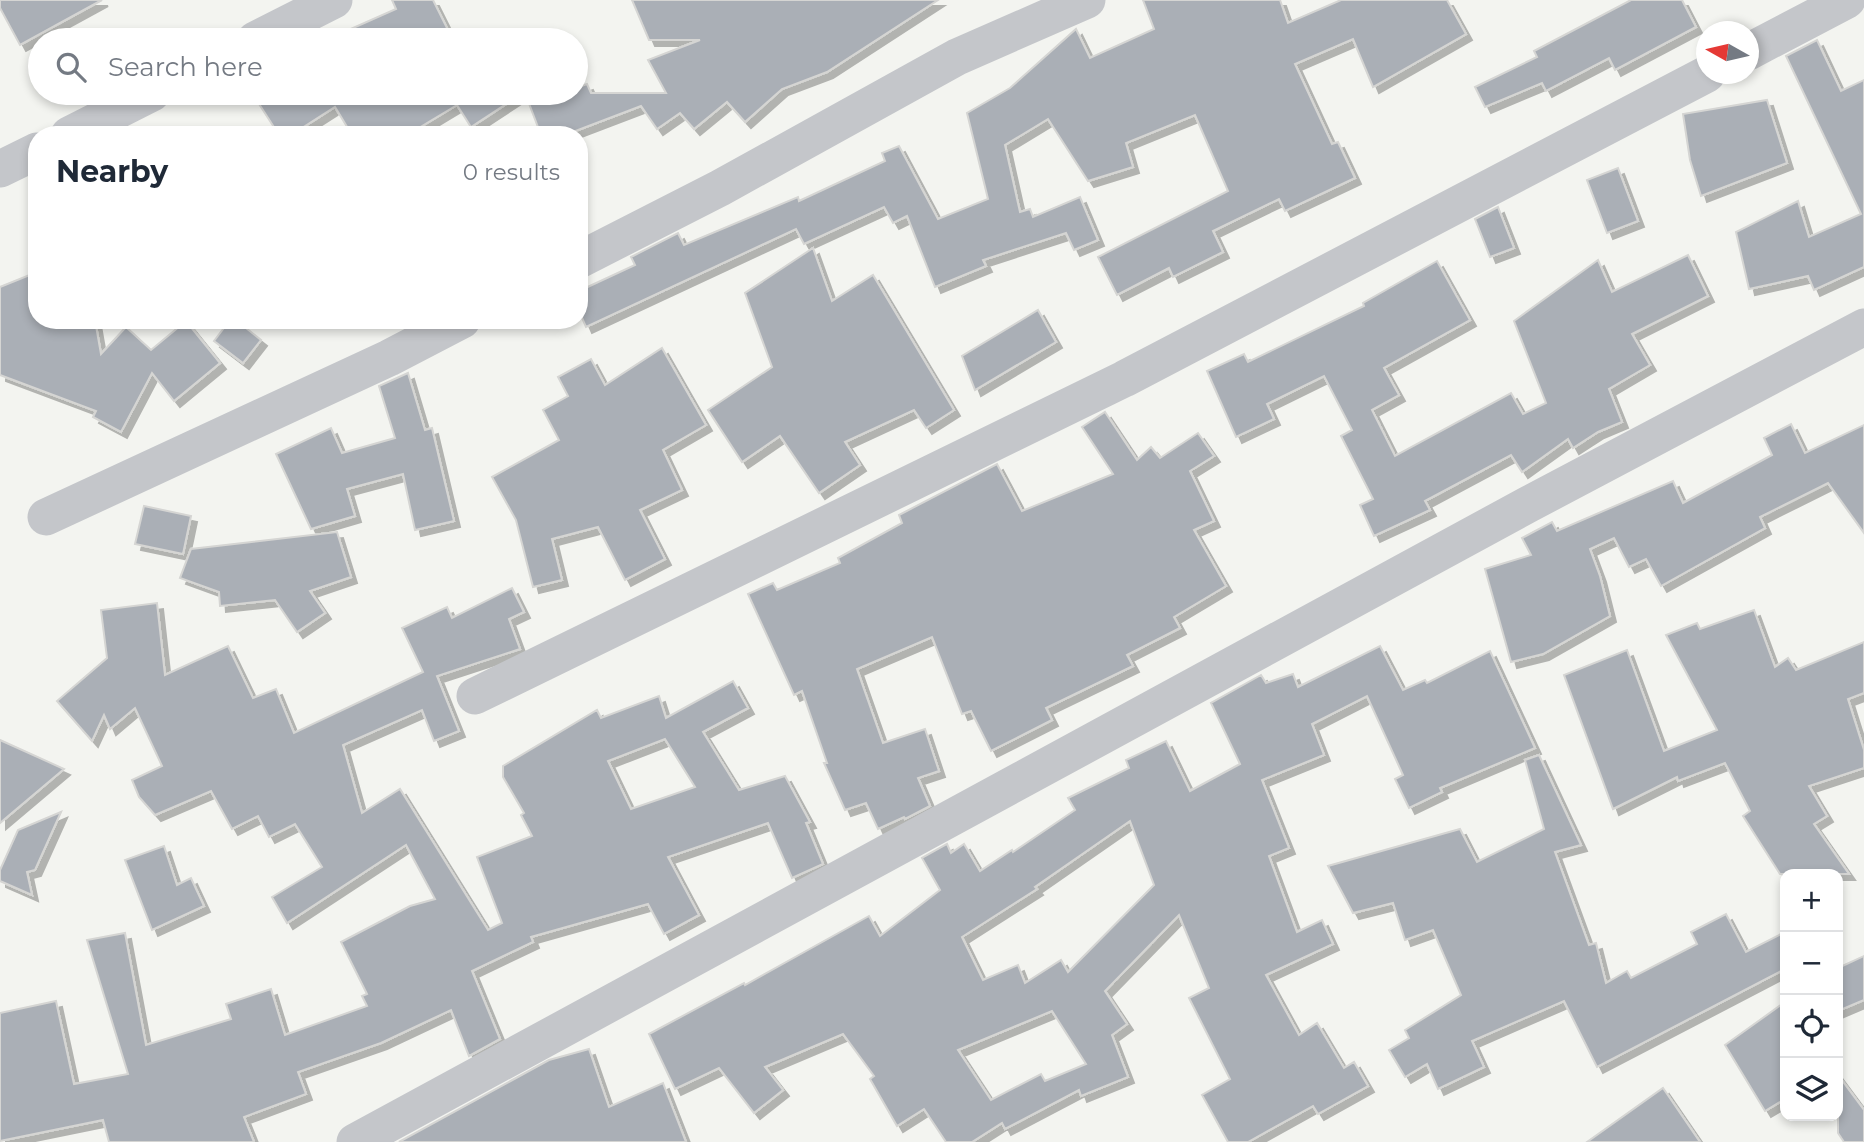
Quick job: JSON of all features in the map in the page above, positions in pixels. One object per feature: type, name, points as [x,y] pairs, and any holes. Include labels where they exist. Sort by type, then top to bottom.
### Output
[{"type":"street","points":[[279,28],[334,0]]},
{"type":"street","points":[[588,255],[720,188],[957,57],[1087,0]]},
{"type":"street","points":[[1759,46],[1847,0]]},
{"type":"street","points":[[475,696],[1124,379],[1696,80]]},
{"type":"street","points":[[87,126],[128,105]]},
{"type":"street","points":[[0,169],[28,155]]},
{"type":"street","points":[[355,1142],[1517,511],[1864,327]]},
{"type":"street","points":[[46,517],[389,358],[445,329]]},
{"type":"building","points":[[0,0],[102,0],[51,28],[28,28],[28,41],[20,45],[0,8]]},
{"type":"building","points":[[392,0],[433,0],[447,28],[353,28],[396,9]]},
{"type":"building","points":[[632,0],[938,0],[827,72],[782,89],[745,122],[727,102],[694,129],[680,113],[657,129],[641,106],[588,126],[538,126],[530,105],[588,105],[588,86],[591,93],[666,93],[648,60],[700,40],[649,40]]},
{"type":"building","points":[[1143,0],[1280,0],[1288,23],[1341,0],[1447,0],[1466,34],[1373,87],[1353,39],[1295,64],[1332,144],[1338,142],[1355,178],[1285,211],[1279,199],[1213,231],[1223,252],[1173,277],[1169,268],[1117,295],[1098,257],[1228,191],[1195,115],[1126,143],[1133,167],[1088,181],[1048,119],[1005,145],[1020,212],[1030,209],[1033,217],[1080,197],[1098,240],[1074,250],[1066,233],[983,260],[986,266],[935,287],[907,216],[893,223],[884,207],[804,244],[796,229],[588,326],[588,287],[635,265],[631,257],[678,233],[684,245],[798,197],[799,201],[885,161],[882,153],[899,146],[938,219],[988,199],[967,113],[1010,88],[1076,29],[1090,58],[1154,29]]},
{"type":"building","points":[[1631,0],[1682,0],[1696,27],[1615,70],[1609,58],[1546,91],[1542,83],[1485,107],[1475,87],[1537,57],[1534,51]]},
{"type":"building","points":[[1817,40],[1841,91],[1864,80],[1864,267],[1814,290],[1808,276],[1749,289],[1736,232],[1798,201],[1809,237],[1861,214],[1786,56]]},
{"type":"building","points":[[1767,100],[1787,163],[1701,196],[1690,160],[1683,114]]},
{"type":"building","points":[[260,105],[457,105],[422,126],[347,126],[335,107],[305,126],[273,126]]},
{"type":"building","points":[[457,105],[505,105],[473,126]]},
{"type":"building","points":[[1618,168],[1638,221],[1607,233],[1587,180]]},
{"type":"building","points":[[1498,207],[1514,248],[1490,257],[1475,219]]},
{"type":"building","points":[[813,248],[832,301],[873,275],[954,410],[926,428],[914,410],[845,442],[860,465],[819,493],[780,436],[742,462],[708,410],[772,367],[745,293]]},
{"type":"building","points":[[1688,255],[1708,296],[1632,334],[1650,365],[1609,389],[1622,422],[1598,432],[1573,448],[1568,439],[1522,472],[1511,455],[1425,501],[1430,510],[1374,536],[1360,505],[1373,499],[1341,436],[1352,430],[1324,376],[1267,404],[1274,419],[1236,437],[1207,371],[1244,354],[1248,362],[1364,306],[1363,303],[1437,261],[1470,320],[1384,368],[1399,395],[1372,410],[1395,456],[1511,393],[1523,414],[1546,403],[1514,321],[1598,260],[1612,292]]},
{"type":"building","points":[[28,276],[28,329],[97,329],[101,354],[124,329],[128,329],[151,350],[176,329],[192,329],[220,363],[174,401],[152,373],[121,432],[93,417],[96,411],[0,375],[0,287]]},
{"type":"building","points":[[1038,310],[1056,342],[975,390],[962,356]]},
{"type":"building","points":[[223,329],[247,329],[261,340],[243,363],[214,341]]},
{"type":"building","points":[[662,348],[706,425],[663,450],[682,490],[640,510],[665,559],[625,580],[598,527],[552,539],[562,580],[533,587],[516,520],[492,477],[559,440],[543,410],[568,396],[558,377],[591,359],[605,385]]},
{"type":"building","points":[[408,373],[425,430],[432,428],[454,521],[415,530],[403,474],[347,489],[355,516],[311,529],[276,454],[331,428],[342,453],[395,438],[379,386]]},
{"type":"building","points":[[1105,412],[1137,460],[1151,447],[1160,458],[1198,433],[1214,456],[1190,471],[1214,521],[1194,530],[1226,586],[1174,617],[1180,628],[1127,655],[1133,666],[1046,708],[1052,720],[991,751],[971,711],[962,714],[932,637],[857,669],[883,743],[925,729],[939,771],[918,778],[930,806],[905,819],[904,817],[878,829],[866,803],[845,810],[824,763],[827,763],[802,691],[794,695],[748,594],[773,583],[777,590],[840,563],[838,558],[902,523],[899,515],[997,464],[1022,511],[1113,474],[1082,427]]},
{"type":"building","points":[[1791,424],[1805,453],[1864,425],[1864,533],[1828,483],[1760,517],[1765,528],[1661,586],[1646,559],[1629,567],[1614,538],[1590,549],[1610,616],[1543,654],[1511,662],[1485,569],[1531,555],[1522,538],[1552,522],[1557,531],[1673,481],[1683,503],[1772,455],[1764,438]]},
{"type":"building","points":[[144,506],[191,516],[183,554],[135,544]]},
{"type":"building","points":[[337,532],[351,577],[310,591],[325,613],[297,632],[275,600],[220,606],[219,592],[180,578],[191,549]]},
{"type":"building","points":[[512,588],[524,612],[509,619],[520,649],[437,676],[459,731],[434,741],[422,710],[343,745],[362,813],[400,789],[488,930],[502,923],[477,857],[532,836],[521,815],[524,813],[503,777],[503,766],[597,710],[601,718],[659,696],[666,718],[733,681],[748,708],[703,732],[739,790],[785,776],[810,822],[806,823],[823,864],[792,878],[768,823],[668,857],[699,915],[664,934],[648,904],[531,937],[533,942],[472,971],[500,1039],[469,1056],[451,1010],[381,1043],[298,1072],[306,1094],[244,1117],[254,1142],[109,1142],[103,1120],[0,1141],[0,1013],[56,1001],[74,1084],[128,1074],[87,940],[125,933],[146,1045],[231,1019],[226,1004],[271,989],[285,1035],[367,1006],[362,996],[367,994],[341,942],[410,906],[435,899],[406,845],[287,923],[272,897],[322,867],[295,824],[269,837],[258,816],[232,829],[211,791],[155,815],[139,797],[132,780],[162,766],[135,708],[110,729],[104,715],[92,741],[57,701],[107,658],[101,610],[157,603],[165,675],[228,646],[253,698],[276,689],[294,733],[423,672],[402,628],[447,607],[452,618]],"holes":[[[665,739],[695,787],[631,809],[608,761]]]},
{"type":"building","points":[[1754,610],[1775,667],[1788,658],[1796,670],[1864,642],[1864,693],[1848,699],[1864,750],[1864,768],[1809,786],[1827,816],[1814,824],[1849,874],[1843,874],[1843,869],[1780,869],[1780,874],[1743,816],[1750,811],[1725,763],[1678,781],[1677,777],[1613,809],[1564,675],[1627,650],[1664,751],[1717,730],[1666,635],[1697,623],[1700,629]]},
{"type":"building","points":[[1380,646],[1403,690],[1425,680],[1427,683],[1490,651],[1535,748],[1440,788],[1442,792],[1409,808],[1395,779],[1403,775],[1367,696],[1312,724],[1324,755],[1262,780],[1289,848],[1269,856],[1297,932],[1322,920],[1333,944],[1266,975],[1299,1035],[1317,1023],[1344,1068],[1354,1062],[1368,1086],[1318,1114],[1313,1106],[1248,1142],[1228,1142],[1202,1095],[1230,1079],[1189,998],[1209,988],[1179,915],[1105,991],[1127,1024],[1112,1035],[1128,1077],[1081,1096],[1079,1090],[1005,1129],[1002,1123],[972,1142],[946,1142],[924,1109],[897,1126],[870,1079],[874,1076],[843,1034],[765,1067],[783,1090],[754,1113],[719,1068],[675,1089],[649,1034],[744,983],[745,985],[869,916],[880,936],[940,890],[922,858],[947,844],[951,853],[964,844],[980,871],[1075,810],[1068,798],[1129,768],[1126,760],[1166,741],[1190,791],[1240,764],[1211,703],[1261,675],[1266,683],[1293,674],[1298,687]],"holes":[[[1130,821],[1154,885],[1068,972],[1061,960],[1025,983],[1018,965],[983,980],[962,937],[1037,889],[1035,887]],[[1052,1011],[1086,1064],[1045,1081],[1041,1074],[991,1100],[958,1050]]]},
{"type":"building","points":[[0,740],[64,769],[0,823]]},
{"type":"building","points":[[1539,755],[1581,845],[1555,852],[1589,945],[1596,943],[1606,983],[1627,971],[1631,978],[1697,944],[1691,932],[1726,914],[1746,952],[1780,935],[1780,972],[1597,1067],[1564,1001],[1472,1041],[1484,1067],[1438,1089],[1427,1064],[1405,1077],[1389,1050],[1409,1038],[1405,1030],[1461,995],[1433,930],[1405,940],[1393,903],[1353,913],[1328,866],[1460,829],[1477,862],[1544,829],[1525,760]]},
{"type":"building","points":[[61,812],[35,870],[27,872],[32,895],[0,881],[0,870],[18,830]]},
{"type":"building","points":[[164,846],[177,885],[191,878],[204,906],[152,930],[125,860]]},
{"type":"building","points":[[1864,956],[1864,1000],[1843,1009],[1843,995],[1843,966]]},
{"type":"building","points":[[1780,1006],[1780,1102],[1765,1111],[1725,1045]]},
{"type":"building","points":[[589,1049],[609,1107],[663,1083],[686,1142],[399,1142],[549,1060]]},
{"type":"building","points":[[1843,1082],[1864,1110],[1864,1142],[1844,1142],[1838,1133],[1838,1121],[1843,1121]]},
{"type":"building","points":[[1663,1088],[1700,1142],[1587,1142]]}]
